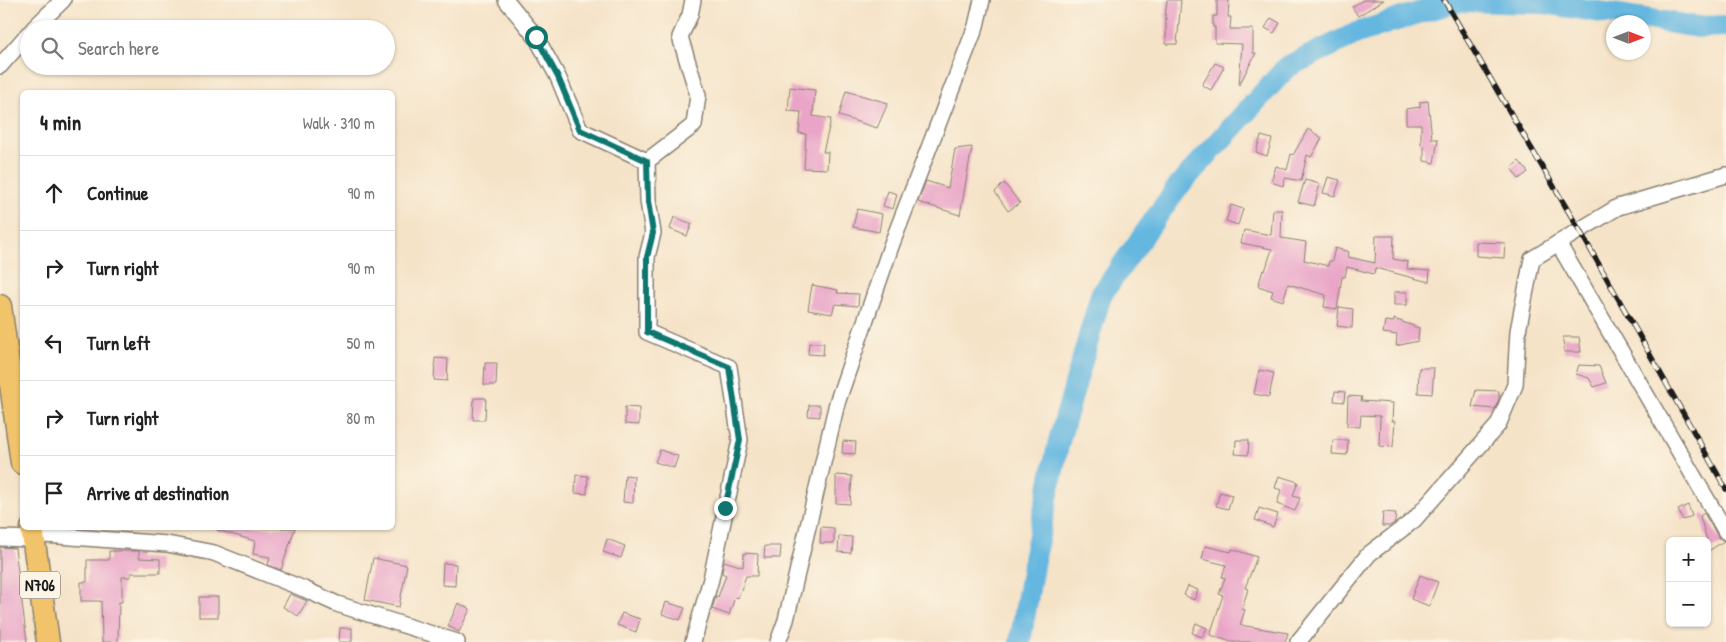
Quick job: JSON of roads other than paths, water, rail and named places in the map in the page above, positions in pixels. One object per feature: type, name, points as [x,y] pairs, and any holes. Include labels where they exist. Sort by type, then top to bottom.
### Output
[{"type":"highway","points":[[0,306],[20,449]]},
{"type":"highway","name":"N706","points":[[33,533],[48,642]]},
{"type":"street","points":[[42,20],[63,0]]},
{"type":"street","points":[[506,0],[536,37],[558,77],[580,130],[647,161]]},
{"type":"street","points":[[647,161],[694,125],[698,95],[680,37],[690,15],[693,0]]},
{"type":"street","points":[[778,642],[786,620],[837,402],[891,246],[976,26],[982,0]]},
{"type":"street","points":[[0,66],[20,43]]},
{"type":"street","points":[[647,161],[648,201],[653,233],[647,257],[647,332],[729,367],[740,440],[711,579],[693,642]]},
{"type":"street","points":[[1298,642],[1369,554],[1414,520],[1498,425],[1515,385],[1518,331],[1532,259],[1618,207],[1726,175]]},
{"type":"street","points":[[1558,243],[1726,532]]},
{"type":"street","points":[[0,538],[33,533],[158,543],[214,553],[337,604],[457,642]]},
{"type":"waterway","points":[[1020,642],[1035,554],[1059,441],[1101,295],[1177,188],[1287,67],[1357,33],[1461,1],[1543,3],[1698,27],[1726,26]]},
{"type":"railway","points":[[1444,0],[1580,231],[1726,489]]}]
